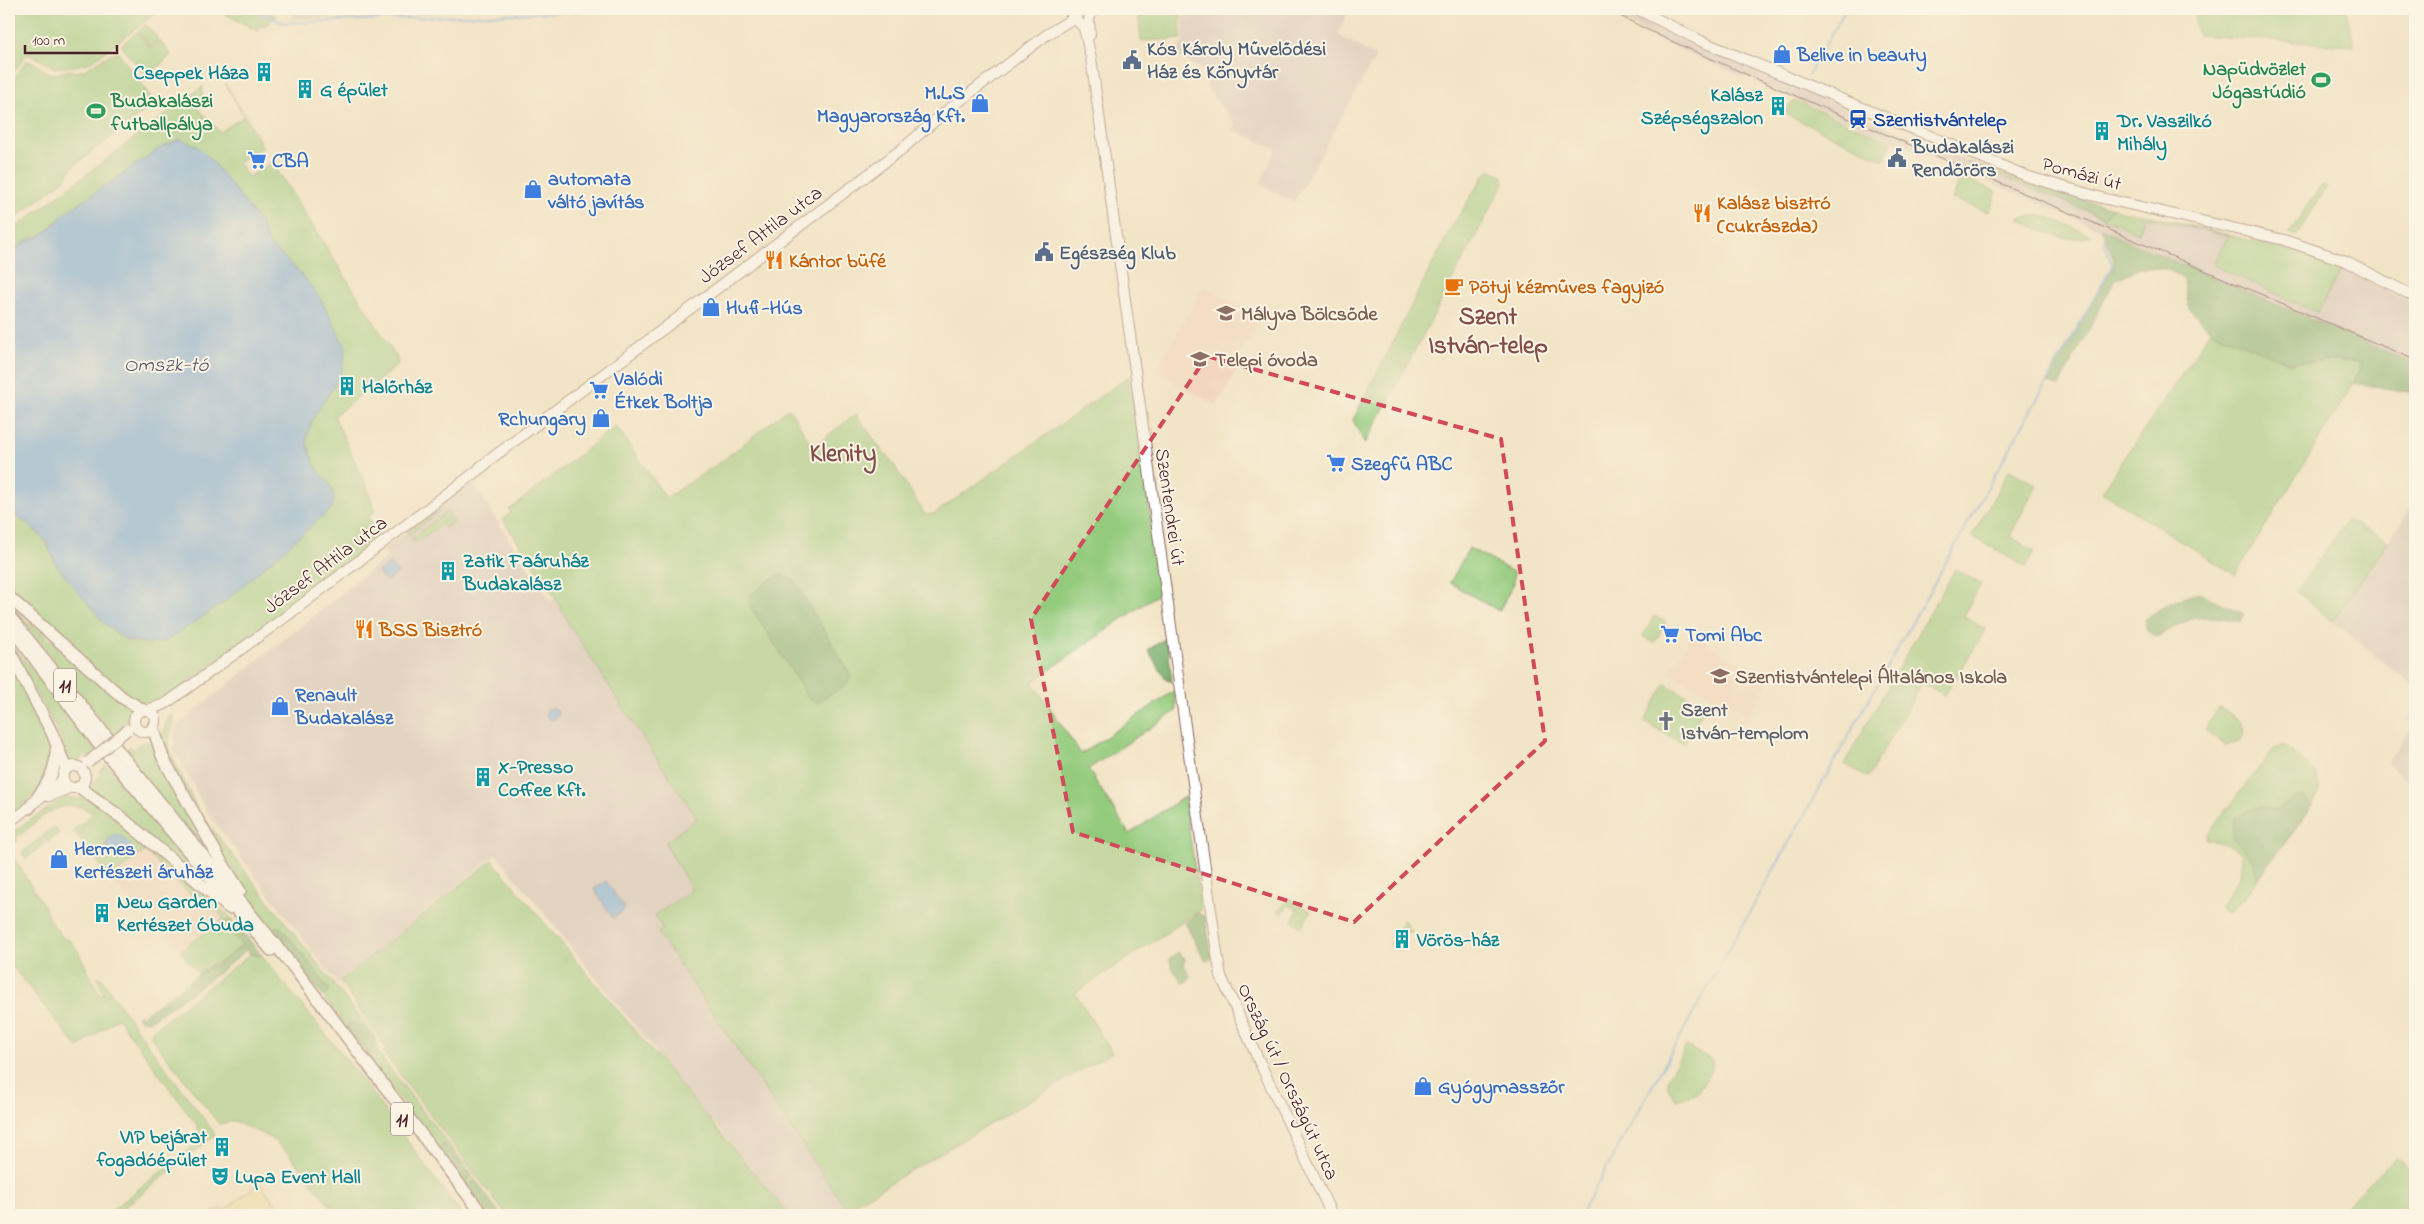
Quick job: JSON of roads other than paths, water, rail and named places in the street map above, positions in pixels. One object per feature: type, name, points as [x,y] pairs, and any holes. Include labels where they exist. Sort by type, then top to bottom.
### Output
[{"type":"main road","points":[[1045,36],[1070,9],[1084,28],[1091,58]]},
{"type":"main road","name":"Pomázi út","points":[[1637,9],[1700,41],[2029,177],[2102,198],[2293,242],[2346,261],[2415,298]]},
{"type":"main road","points":[[1045,36],[1067,22],[1078,20],[1091,12]]},
{"type":"main road","points":[[1091,12],[1091,58]]},
{"type":"main road","name":"József Attila utca","points":[[145,710],[165,704],[284,618],[493,457],[902,149],[944,113],[1045,36]]},
{"type":"main road","name":"Szentendrei út","points":[[1091,58],[1218,960]]},
{"type":"main road","points":[[9,597],[124,698],[154,715],[154,725],[163,758],[219,858],[250,905],[253,922]]},
{"type":"main road","name":"11","points":[[9,616],[253,922],[362,1055],[483,1215]]},
{"type":"main road","name":"11","points":[[9,624],[100,746],[253,922],[474,1215]]},
{"type":"main road","points":[[9,650],[53,736],[66,785],[75,787],[122,818],[253,922]]},
{"type":"main road","name":"József Attila utca","points":[[154,725],[162,711],[189,687]]},
{"type":"main road","points":[[75,787],[84,782],[86,768],[133,730],[137,713],[145,710]]},
{"type":"main road","points":[[133,730],[148,731],[154,725]]},
{"type":"main road","points":[[29,808],[50,779],[56,760],[53,736]]},
{"type":"main road","points":[[64,774],[72,766],[86,768]]},
{"type":"main road","name":"Ország út / Országút utca","points":[[1218,960],[1221,976],[1259,1061],[1332,1215]]},
{"type":"street","points":[[9,823],[29,808],[64,774]]},
{"type":"street","points":[[29,808],[56,793],[75,787]]},
{"type":"water","name":"Omszk-tó","points":[[181,139],[197,146],[212,161],[260,222],[269,244],[303,276],[321,300],[346,348],[341,375],[312,420],[306,440],[315,466],[330,485],[334,497],[332,508],[223,603],[166,641],[150,644],[126,640],[104,623],[56,565],[47,542],[28,524],[13,515],[9,507],[9,254],[29,239],[35,239],[51,228],[65,213],[163,146]]},
{"type":"water","points":[[390,563],[398,573],[386,582],[378,572]]},
{"type":"water","points":[[554,708],[557,709],[557,719],[550,720],[547,719],[546,712],[547,709]]},
{"type":"water","points":[[112,835],[120,835],[131,846],[135,854],[133,859],[112,854],[107,849],[106,842]]},
{"type":"water","points":[[606,881],[625,909],[613,918],[594,889]]},
{"type":"waterway","points":[[252,9],[283,23],[639,9]]},
{"type":"waterway","points":[[1808,75],[1846,9]]},
{"type":"waterway","points":[[1580,1215],[2112,266],[2104,239]]},
{"type":"tram line","points":[[1606,9],[1660,36],[1777,88],[2415,360]]},
{"type":"place","name":"Belive in beauty","points":[[1782,54]]},
{"type":"place","name":"Kós Károly Művelődési Ház és Könyvtár","points":[[1132,60]]},
{"type":"place","name":"Cseppek Háza","points":[[264,72]]},
{"type":"place","name":"Napüdvözlet Jógastúdió","points":[[2321,80]]},
{"type":"place","name":"G épület","points":[[305,89]]},
{"type":"place","name":"M.L.S Magyarország Kft.","points":[[980,103]]},
{"type":"place","name":"Kalász Szépségszalon","points":[[1778,106]]},
{"type":"place","name":"Budakalászi futballpálya","points":[[96,111]]},
{"type":"place","name":"Szentistvántelep","points":[[1858,119]]},
{"type":"place","name":"Dr. Vaszilkó Mihály","points":[[2102,131]]},
{"type":"place","name":"Budakalászi Rendőrörs","points":[[1897,158]]},
{"type":"place","name":"CBA","points":[[257,160]]},
{"type":"place","name":"automata váltó javítás","points":[[533,189]]},
{"type":"place","name":"Kalász bisztró (cukrászda)","points":[[1702,213]]},
{"type":"place","name":"Egészség Klub","points":[[1044,252]]},
{"type":"place","name":"Kántor büfé","points":[[774,260]]},
{"type":"place","name":"Pötyi kézműves fagyizó","points":[[1454,286]]},
{"type":"place","name":"Hufi-Hús","points":[[711,307]]},
{"type":"place","name":"Mályva Bölcsőde","points":[[1226,313]]},
{"type":"place","name":"Telepi óvoda","points":[[1200,359]]},
{"type":"place","name":"Halőrház","points":[[347,386]]},
{"type":"place","name":"Valódi Étkek Boltja","points":[[599,390]]},
{"type":"place","name":"Rchungary","points":[[601,418]]},
{"type":"place","name":"Szegfű ABC","points":[[1336,463]]},
{"type":"place","name":"Zatik Faáruház Budakalász","points":[[448,571]]},
{"type":"place","name":"BSS Bisztró","points":[[364,629]]},
{"type":"place","name":"Tomi Abc","points":[[1670,634]]},
{"type":"place","name":"Szentistvántelepi Általános Iskola","points":[[1720,676]]},
{"type":"place","name":"Renault Budakalász","points":[[280,706]]},
{"type":"place","name":"Szent István-templom","points":[[1666,721]]},
{"type":"place","name":"X-Presso Coffee Kft.","points":[[483,777]]},
{"type":"place","name":"Hermes Kertészeti áruház","points":[[59,859]]},
{"type":"place","name":"New Garden Kertészet Óbuda","points":[[102,913]]},
{"type":"place","name":"Vörös-ház","points":[[1402,939]]},
{"type":"place","name":"Gyógymasszőr","points":[[1423,1086]]},
{"type":"place","name":"VIP bejárat fogadóépület","points":[[222,1147]]},
{"type":"place","name":"Lupa Event Hall","points":[[220,1176]]},
{"type":"district","name":"Szent István-telep","points":[[1488,330]]},
{"type":"district","name":"Klenity","points":[[843,452]]}]
